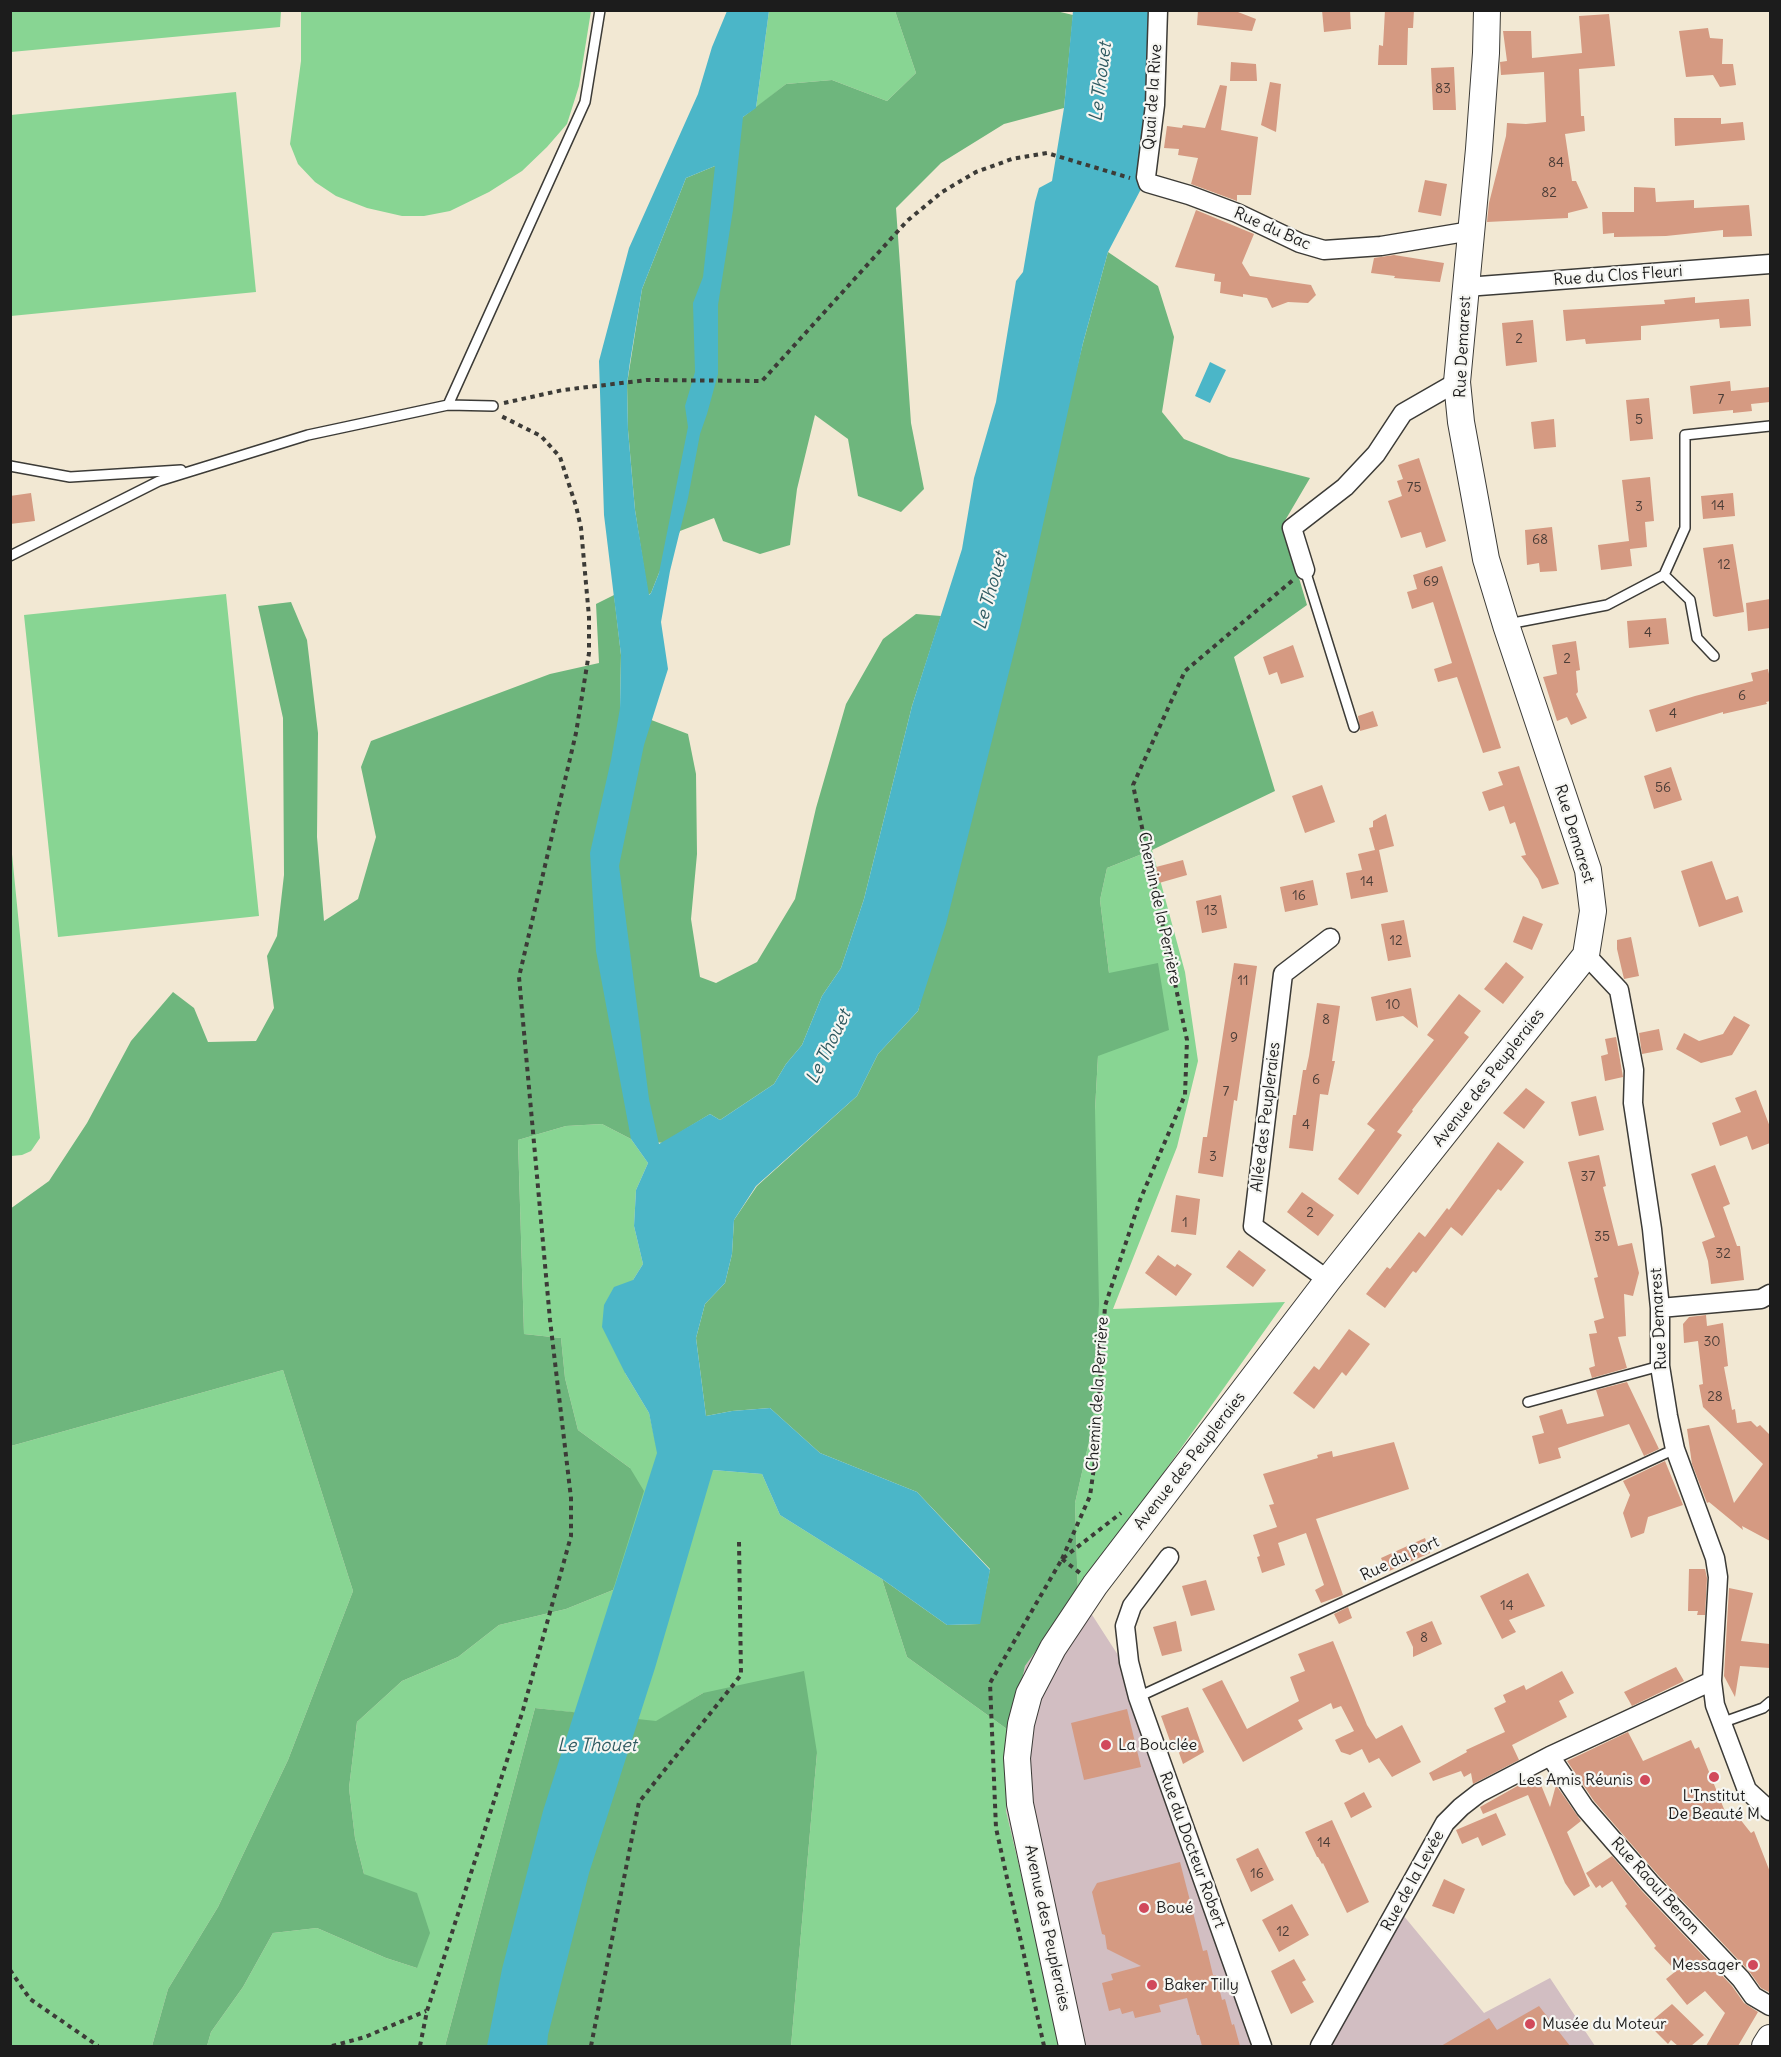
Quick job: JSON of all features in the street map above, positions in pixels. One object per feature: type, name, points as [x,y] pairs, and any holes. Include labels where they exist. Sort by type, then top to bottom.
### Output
[{"type":"street","name":"Quai de la Rive","points":[[1148,183],[1146,177],[1155,105],[1158,10]]},
{"type":"street","name":"Rue Demarest","points":[[1487,10],[1486,53],[1457,382],[1461,422],[1486,559],[1588,870],[1593,911],[1586,955],[1619,990],[1634,1070],[1633,1103],[1652,1229],[1660,1308],[1660,1366],[1675,1449],[1715,1558],[1718,1577],[1713,1682],[1715,1705],[1747,1790],[1770,1810]]},
{"type":"street","name":"Rue du Bac","points":[[1148,183],[1237,213],[1300,243],[1324,250],[1381,246],[1471,231]]},
{"type":"street","name":"Rue du Clos Fleuri","points":[[1466,287],[1770,264]]},
{"type":"street","points":[[1305,570],[1292,528],[1345,488],[1376,454],[1403,413],[1457,382]]},
{"type":"street","name":"Allée des Peupleraies","points":[[1328,1280],[1253,1226],[1283,974],[1330,938]]},
{"type":"street","name":"Avenue des Peupleraies","points":[[1072,2046],[1020,1804],[1017,1758],[1029,1694],[1053,1648],[1095,1584],[1328,1280],[1586,955]]},
{"type":"street","points":[[1660,1308],[1761,1299],[1770,1294]]},
{"type":"street","name":"Rue du Docteur Robert","points":[[1169,1557],[1132,1606],[1125,1626],[1129,1662],[1138,1696],[1262,2046]]},
{"type":"street","name":"Rue de la Levée","points":[[1320,2046],[1445,1823],[1479,1793],[1550,1756],[1713,1682]]},
{"type":"street","name":"Rue Raoul Benon","points":[[1550,1756],[1585,1808],[1650,1884],[1741,1979],[1753,1996],[1770,2006]]},
{"type":"street","points":[[1765,2046],[1770,2038]]},
{"type":"lane","points":[[448,405],[585,102],[600,10]]},
{"type":"lane","points":[[10,556],[159,481],[308,435],[448,405],[492,406]]},
{"type":"lane","points":[[1506,625],[1607,605],[1664,575],[1685,528],[1685,435],[1770,426]]},
{"type":"lane","points":[[10,466],[70,477],[197,470]]},
{"type":"lane","points":[[1305,570],[1354,727]]},
{"type":"lane","points":[[1664,575],[1690,600],[1697,638],[1714,656]]},
{"type":"lane","points":[[1528,1402],[1660,1366]]},
{"type":"lane","name":"Rue du Port","points":[[1138,1696],[1675,1449]]},
{"type":"lane","points":[[1720,1723],[1763,1708],[1770,1702]]},
{"type":"path","points":[[420,2046],[427,2011],[523,1710],[555,1586],[571,1536],[571,1498],[550,1320],[519,976],[576,733],[589,653],[589,617],[581,528],[560,457],[541,436],[496,414],[492,406],[563,390],[647,380],[762,381],[907,221],[942,192],[985,169],[1012,159],[1047,153],[1148,183]]},
{"type":"path","name":"Chemin de la Perrière","points":[[1062,1559],[1090,1496],[1095,1460],[1105,1306],[1140,1200],[1185,1095],[1187,1041],[1133,784],[1185,671],[1305,570]]},
{"type":"path","points":[[591,2046],[639,1802],[741,1675],[739,1542]]},
{"type":"path","points":[[10,1970],[30,1999],[98,2046]]},
{"type":"path","points":[[332,2046],[365,2037],[427,2011]]},
{"type":"shaded area","points":[[1078,1593],[1125,1666],[1253,2046],[1062,2046],[1006,1811],[1011,1732],[1025,1666]]},
{"type":"shaded area","points":[[1403,1915],[1484,2013],[1550,1978],[1595,2046],[1331,2046]]},
{"type":"green space","points":[[11,10],[281,11],[280,27],[11,52]]},
{"type":"green space","points":[[301,10],[591,11],[579,86],[567,124],[547,147],[522,171],[489,192],[450,211],[424,216],[402,216],[367,208],[336,196],[315,182],[298,164],[290,144],[301,61]]},
{"type":"green space","points":[[1052,10],[1073,15],[1064,108],[1004,124],[941,163],[896,208],[911,423],[924,489],[901,512],[858,496],[848,439],[815,415],[797,489],[790,545],[760,554],[723,541],[714,518],[680,531],[648,595],[635,510],[628,430],[627,384],[642,289],[686,178],[715,166],[743,117],[786,84],[832,80],[887,101],[916,73],[895,11]]},
{"type":"green space","points":[[769,11],[895,11],[916,73],[887,101],[832,80],[786,84],[756,108]]},
{"type":"green space","points":[[236,92],[256,292],[11,316],[11,115]]},
{"type":"green space","points":[[1108,252],[1158,286],[1174,337],[1162,412],[1184,439],[1229,457],[1310,478],[1283,524],[1307,605],[1234,657],[1275,791],[1152,850],[1107,868],[1100,900],[1109,973],[1158,963],[1169,1030],[1098,1056],[1095,1110],[1099,1304],[1093,1424],[1075,1503],[1078,1593],[1025,1666],[1011,1732],[907,1657],[882,1579],[947,1625],[979,1624],[990,1569],[917,1492],[820,1453],[770,1408],[706,1416],[696,1338],[705,1304],[725,1283],[732,1254],[734,1220],[757,1186],[857,1096],[878,1054],[918,1011],[1083,343]]},
{"type":"green space","points":[[226,594],[259,916],[58,937],[24,615]]},
{"type":"green space","points":[[614,595],[621,655],[620,708],[688,734],[696,774],[697,854],[691,919],[700,977],[716,983],[757,962],[795,899],[816,808],[846,704],[883,639],[916,614],[941,616],[912,706],[864,899],[841,968],[822,996],[802,1045],[786,1064],[774,1084],[720,1120],[710,1114],[663,1143],[631,1139],[602,1124],[566,1126],[518,1140],[524,1334],[561,1338],[565,1378],[578,1430],[630,1468],[644,1491],[613,1590],[566,1609],[499,1625],[458,1657],[402,1681],[357,1722],[349,1788],[355,1838],[364,1874],[417,1893],[430,1933],[417,1968],[386,1958],[317,1928],[273,1933],[243,1987],[211,2032],[207,2046],[152,2046],[168,1989],[218,1907],[288,1760],[353,1591],[283,1370],[11,1446],[10,1209],[49,1181],[87,1123],[131,1041],[173,992],[194,1008],[208,1042],[256,1041],[274,1008],[267,956],[277,936],[284,875],[283,718],[258,606],[291,602],[307,640],[318,733],[317,837],[324,921],[358,899],[376,837],[361,767],[371,741],[550,674],[599,663],[596,604]]},
{"type":"green space","points":[[11,844],[40,1138],[31,1151],[11,1156]]},
{"type":"green space","points":[[1152,850],[1185,972],[1198,1061],[1177,1147],[1113,1309],[1285,1302],[1078,1593],[1075,1503],[1093,1424],[1095,1110],[1098,1056],[1109,973],[1100,900],[1107,868]]},
{"type":"green space","points":[[602,1124],[631,1139],[648,1163],[636,1190],[634,1226],[643,1264],[633,1280],[625,1373],[649,1413],[658,1453],[713,1470],[762,1474],[780,1515],[882,1579],[907,1657],[1011,1732],[1006,1811],[1062,2046],[791,2046],[817,1753],[703,1693],[656,1722],[535,1708],[445,2046],[207,2046],[211,2032],[243,1987],[273,1933],[317,1928],[386,1958],[417,1968],[364,1874],[355,1838],[349,1788],[357,1722],[402,1681],[458,1657],[499,1625],[566,1609],[613,1590],[630,1468],[578,1430],[565,1378],[561,1338],[524,1334],[518,1140],[566,1126]]},
{"type":"green space","points":[[283,1370],[353,1591],[288,1760],[218,1907],[168,1989],[152,2046],[11,2046],[11,1446]]},
{"type":"green space","points":[[804,1671],[817,1753],[791,2046],[445,2046],[535,1708],[656,1721],[703,1693]]},
{"type":"water","name":"Le Thouet","points":[[727,11],[769,11],[756,108],[743,117],[733,210],[718,305],[718,374],[700,434],[661,622],[668,669],[644,745],[619,866],[649,1099],[659,1144],[710,1114],[720,1120],[774,1084],[786,1064],[802,1045],[822,996],[841,968],[864,899],[912,706],[962,549],[974,478],[996,402],[1016,281],[1023,272],[1035,202],[1039,188],[1052,181],[1064,108],[1073,11],[1151,11],[1141,189],[1108,252],[1083,343],[1021,624],[946,924],[918,1011],[878,1054],[857,1096],[756,1186],[734,1220],[732,1254],[725,1283],[705,1304],[696,1338],[706,1416],[770,1408],[820,1453],[917,1492],[990,1570],[980,1624],[947,1625],[882,1579],[780,1515],[762,1474],[713,1470],[655,1668],[589,1873],[547,2046],[487,2046],[502,1969],[543,1811],[657,1453],[649,1413],[625,1373],[602,1327],[604,1305],[614,1287],[633,1280],[643,1264],[634,1226],[636,1190],[648,1163],[631,1139],[596,951],[590,853],[620,708],[621,655],[604,515],[599,361],[629,248],[698,94],[712,47]],"holes":[[[715,166],[703,277],[693,303],[695,372],[685,406],[688,427],[659,573],[649,595],[635,510],[628,430],[627,384],[630,362],[642,289],[686,178]]]},
{"type":"water","points":[[1210,362],[1226,370],[1210,403],[1195,396]]},
{"type":"building","points":[[1198,10],[1238,12],[1256,19],[1252,31],[1197,25]]},
{"type":"building","points":[[1322,10],[1350,10],[1351,29],[1324,32]]},
{"type":"building","points":[[1385,10],[1414,10],[1413,28],[1408,28],[1407,65],[1378,65],[1379,45],[1383,46]]},
{"type":"building","points":[[1609,14],[1615,66],[1579,69],[1581,116],[1584,116],[1585,131],[1565,134],[1572,181],[1576,181],[1588,208],[1568,213],[1568,218],[1487,222],[1489,203],[1506,136],[1507,123],[1546,122],[1544,72],[1501,75],[1500,62],[1507,61],[1503,31],[1531,31],[1532,58],[1582,53],[1579,16]]},
{"type":"building","points":[[1708,28],[1710,38],[1723,39],[1722,64],[1733,64],[1736,85],[1720,87],[1713,75],[1686,77],[1679,31]]},
{"type":"building","points":[[1231,62],[1256,64],[1257,81],[1230,81]]},
{"type":"building","points":[[1454,67],[1456,110],[1433,110],[1431,68]]},
{"type":"building","points":[[1270,82],[1281,84],[1276,132],[1261,125]]},
{"type":"building","points":[[1220,85],[1227,86],[1221,130],[1258,137],[1251,195],[1237,195],[1237,201],[1191,184],[1198,158],[1178,155],[1179,149],[1164,148],[1167,126],[1182,128],[1183,125],[1205,128]]},
{"type":"building","points":[[1674,118],[1721,118],[1721,124],[1743,122],[1745,140],[1675,146]]},
{"type":"building","points":[[1425,180],[1447,184],[1441,216],[1418,212]]},
{"type":"building","points":[[1634,187],[1655,188],[1656,202],[1694,200],[1694,208],[1749,205],[1752,236],[1723,237],[1723,230],[1666,236],[1614,237],[1614,233],[1603,234],[1602,212],[1634,212]]},
{"type":"building","points":[[1196,210],[1254,234],[1242,263],[1250,276],[1311,285],[1316,295],[1308,303],[1288,302],[1272,308],[1267,298],[1220,293],[1221,282],[1214,281],[1215,274],[1175,267]]},
{"type":"building","points":[[1394,255],[1444,263],[1440,282],[1394,278],[1395,276],[1371,273],[1374,258]]},
{"type":"building","points":[[1695,297],[1695,303],[1749,299],[1751,326],[1720,328],[1719,319],[1641,326],[1641,340],[1586,344],[1585,339],[1566,341],[1563,310],[1665,304],[1664,300]]},
{"type":"building","points":[[1533,320],[1537,362],[1506,366],[1502,323]]},
{"type":"building","points":[[1730,381],[1731,391],[1770,387],[1770,402],[1751,404],[1752,411],[1733,413],[1733,410],[1693,414],[1690,386]]},
{"type":"building","points":[[1649,398],[1653,439],[1630,441],[1626,400]]},
{"type":"building","points":[[1554,419],[1556,447],[1534,449],[1531,422]]},
{"type":"building","points":[[1419,458],[1446,541],[1426,548],[1421,532],[1401,538],[1388,501],[1402,496],[1397,481],[1403,479],[1398,465]]},
{"type":"building","points":[[1650,477],[1654,521],[1645,522],[1647,547],[1630,549],[1632,566],[1601,570],[1598,545],[1629,541],[1622,480]]},
{"type":"building","points":[[31,493],[35,521],[10,524],[10,496]]},
{"type":"building","points":[[1733,493],[1735,516],[1703,519],[1701,496]]},
{"type":"building","points":[[1552,527],[1557,571],[1540,572],[1539,563],[1527,565],[1525,530]]},
{"type":"building","points":[[1733,544],[1744,612],[1716,617],[1713,616],[1703,548]]},
{"type":"building","points":[[1442,566],[1501,748],[1483,753],[1457,677],[1438,682],[1434,669],[1452,663],[1433,602],[1412,609],[1407,592],[1417,589],[1413,575]]},
{"type":"building","points":[[1770,599],[1770,628],[1748,631],[1746,603]]},
{"type":"building","points":[[1666,618],[1669,644],[1629,648],[1627,621]]},
{"type":"building","points":[[1576,641],[1580,670],[1576,671],[1578,692],[1576,694],[1587,718],[1571,725],[1567,717],[1557,721],[1543,677],[1557,674],[1552,645]]},
{"type":"building","points":[[1293,645],[1304,677],[1281,684],[1277,672],[1269,675],[1263,657]]},
{"type":"building","points":[[1768,669],[1770,701],[1766,702],[1767,704],[1723,714],[1723,712],[1656,732],[1649,710],[1753,681],[1751,673]]},
{"type":"building","points":[[1373,711],[1378,726],[1360,731],[1358,716]]},
{"type":"building","points":[[1519,766],[1559,884],[1542,889],[1538,879],[1521,856],[1526,855],[1515,822],[1510,824],[1504,806],[1489,811],[1482,792],[1503,785],[1498,772]]},
{"type":"building","points":[[1671,767],[1682,800],[1654,809],[1644,776]]},
{"type":"building","points":[[1322,785],[1335,822],[1305,833],[1292,796]]},
{"type":"building","points":[[1386,814],[1394,846],[1379,850],[1388,892],[1351,899],[1346,873],[1362,870],[1358,854],[1375,850],[1369,828],[1373,827],[1373,821]]},
{"type":"building","points":[[1183,860],[1187,875],[1159,883],[1156,867]]},
{"type":"building","points":[[1712,861],[1726,900],[1738,896],[1743,912],[1699,927],[1681,871]]},
{"type":"building","points":[[1313,880],[1318,905],[1285,912],[1280,887]]},
{"type":"building","points":[[1221,895],[1227,928],[1202,933],[1196,901]]},
{"type":"building","points":[[1523,916],[1543,924],[1532,950],[1513,942]]},
{"type":"building","points":[[1404,920],[1411,957],[1388,961],[1381,924]]},
{"type":"building","points":[[1631,937],[1639,976],[1624,979],[1617,940]]},
{"type":"building","points":[[1506,962],[1524,977],[1503,1004],[1484,989]]},
{"type":"building","points":[[1234,963],[1257,966],[1223,1177],[1198,1173],[1203,1137],[1207,1137]]},
{"type":"building","points":[[1411,988],[1418,1028],[1403,1016],[1376,1021],[1371,997]]},
{"type":"building","points":[[1459,994],[1481,1011],[1464,1033],[1469,1037],[1412,1110],[1397,1132],[1402,1135],[1358,1195],[1338,1179],[1375,1130],[1367,1124],[1434,1040],[1427,1035]]},
{"type":"building","points":[[1317,1003],[1340,1006],[1332,1061],[1335,1061],[1328,1095],[1320,1094],[1313,1151],[1289,1148],[1293,1115],[1296,1115],[1303,1070],[1306,1070],[1309,1056]]},
{"type":"building","points":[[1734,1016],[1750,1025],[1732,1055],[1701,1063],[1676,1049],[1684,1033],[1699,1041],[1723,1034]]},
{"type":"building","points":[[1659,1029],[1663,1050],[1642,1054],[1639,1033]]},
{"type":"building","points":[[1616,1037],[1623,1077],[1605,1081],[1601,1056],[1608,1054],[1605,1039]]},
{"type":"building","points":[[1526,1088],[1545,1102],[1524,1129],[1503,1113]]},
{"type":"building","points":[[1756,1090],[1770,1127],[1770,1143],[1752,1150],[1747,1136],[1720,1146],[1712,1123],[1741,1112],[1735,1098]]},
{"type":"building","points":[[1596,1096],[1604,1130],[1579,1136],[1571,1102]]},
{"type":"building","points":[[1498,1142],[1524,1162],[1501,1191],[1498,1189],[1462,1236],[1451,1227],[1416,1273],[1413,1271],[1385,1308],[1366,1294],[1387,1267],[1390,1269],[1419,1232],[1425,1237],[1447,1208],[1449,1210]]},
{"type":"building","points":[[1599,1155],[1606,1186],[1603,1187],[1618,1246],[1632,1243],[1639,1273],[1633,1296],[1624,1294],[1626,1336],[1618,1337],[1627,1368],[1592,1378],[1589,1368],[1595,1366],[1589,1334],[1597,1333],[1594,1321],[1604,1318],[1594,1278],[1598,1277],[1568,1162]]},
{"type":"building","points":[[1715,1165],[1730,1204],[1723,1207],[1737,1246],[1740,1246],[1744,1280],[1711,1284],[1708,1261],[1702,1242],[1715,1237],[1691,1174]]},
{"type":"building","points":[[1302,1192],[1334,1215],[1318,1236],[1287,1212]]},
{"type":"building","points":[[1176,1195],[1200,1199],[1196,1235],[1171,1232]]},
{"type":"building","points":[[1239,1250],[1266,1270],[1253,1287],[1226,1267]]},
{"type":"building","points":[[1158,1255],[1175,1267],[1177,1264],[1192,1274],[1176,1296],[1145,1273]]},
{"type":"building","points":[[1706,1315],[1707,1326],[1723,1323],[1728,1366],[1724,1367],[1732,1410],[1735,1409],[1737,1423],[1751,1421],[1757,1427],[1760,1425],[1770,1435],[1770,1541],[1742,1526],[1743,1530],[1709,1502],[1707,1503],[1692,1464],[1687,1429],[1709,1425],[1734,1503],[1763,1464],[1703,1407],[1699,1385],[1703,1384],[1698,1341],[1684,1343],[1683,1324],[1689,1317]]},
{"type":"building","points":[[1349,1329],[1370,1344],[1346,1376],[1342,1372],[1314,1409],[1293,1393],[1314,1366],[1319,1370]]},
{"type":"building","points":[[1627,1382],[1659,1449],[1644,1456],[1629,1424],[1558,1448],[1561,1458],[1539,1464],[1532,1436],[1544,1433],[1539,1416],[1562,1409],[1567,1424],[1604,1416],[1596,1390]]},
{"type":"building","points":[[1394,1442],[1409,1489],[1316,1519],[1343,1595],[1321,1603],[1315,1590],[1324,1585],[1306,1533],[1278,1543],[1285,1565],[1262,1573],[1257,1557],[1260,1556],[1253,1535],[1277,1527],[1269,1505],[1274,1504],[1263,1474],[1318,1458],[1317,1455],[1332,1451],[1333,1457]]},
{"type":"building","points":[[1665,1461],[1683,1505],[1648,1517],[1644,1533],[1631,1538],[1623,1513],[1630,1495],[1623,1481]]},
{"type":"building","points":[[1425,1538],[1430,1553],[1387,1572],[1381,1558]]},
{"type":"building","points":[[1689,1569],[1705,1569],[1707,1578],[1705,1615],[1697,1615],[1698,1611],[1688,1611]]},
{"type":"building","points":[[1528,1573],[1545,1606],[1509,1620],[1516,1632],[1502,1639],[1480,1596]]},
{"type":"building","points":[[1206,1580],[1215,1610],[1191,1616],[1182,1586]]},
{"type":"building","points":[[1729,1588],[1753,1593],[1741,1641],[1770,1644],[1770,1668],[1740,1666],[1735,1697],[1724,1676]]},
{"type":"building","points":[[1348,1607],[1352,1618],[1339,1624],[1334,1614]]},
{"type":"building","points":[[1176,1621],[1182,1651],[1162,1656],[1153,1627]]},
{"type":"building","points":[[1432,1621],[1442,1644],[1413,1657],[1413,1647],[1406,1632]]},
{"type":"building","points":[[1333,1641],[1367,1725],[1376,1739],[1402,1725],[1421,1762],[1392,1777],[1379,1758],[1369,1763],[1362,1749],[1350,1755],[1341,1752],[1335,1740],[1354,1731],[1341,1706],[1333,1709],[1331,1703],[1298,1720],[1303,1729],[1243,1762],[1202,1689],[1222,1680],[1247,1729],[1299,1701],[1290,1677],[1305,1671],[1298,1654]]},
{"type":"building","points":[[1676,1667],[1684,1681],[1632,1706],[1624,1692]]},
{"type":"building","points":[[1562,1671],[1574,1693],[1559,1701],[1567,1717],[1512,1745],[1519,1760],[1473,1784],[1471,1773],[1464,1777],[1461,1771],[1433,1781],[1429,1773],[1467,1752],[1466,1750],[1505,1732],[1494,1708],[1506,1702],[1503,1695],[1524,1685],[1526,1690]]},
{"type":"building","points":[[1188,1707],[1204,1752],[1183,1764],[1178,1750],[1174,1752],[1161,1716]]},
{"type":"building","name":"La Bouclée","points":[[1127,1709],[1141,1767],[1084,1780],[1071,1723]]},
{"type":"building","points":[[1628,1732],[1643,1761],[1691,1740],[1695,1749],[1699,1747],[1726,1814],[1732,1809],[1751,1833],[1754,1831],[1770,1872],[1769,1992],[1761,1988],[1749,1971],[1658,1875],[1594,1801],[1567,1761]]},
{"type":"building","points":[[1537,1775],[1550,1807],[1556,1785],[1581,1821],[1567,1832],[1590,1886],[1574,1896],[1565,1883],[1528,1795],[1483,1814],[1480,1807]]},
{"type":"building","points":[[1364,1792],[1372,1807],[1351,1818],[1344,1803]]},
{"type":"building","points":[[1496,1813],[1506,1835],[1482,1846],[1478,1837],[1462,1844],[1456,1830]]},
{"type":"building","points":[[1332,1820],[1369,1902],[1347,1913],[1305,1832]]},
{"type":"building","points":[[1258,1848],[1274,1880],[1251,1892],[1236,1859]]},
{"type":"building","points":[[1612,1856],[1732,1986],[1744,2003],[1758,2012],[1738,2046],[1706,2046],[1725,2013],[1705,1991],[1687,2005],[1666,1979],[1676,1971],[1654,1948],[1656,1946],[1625,1906],[1627,1904],[1612,1881],[1602,1888],[1600,1885],[1596,1888],[1586,1873]]},
{"type":"building","points":[[1180,1862],[1203,1951],[1207,1950],[1213,1975],[1216,1975],[1222,2000],[1225,1999],[1240,2046],[1202,2046],[1187,1998],[1159,2005],[1161,2012],[1135,2018],[1133,2011],[1122,2014],[1120,2008],[1109,2011],[1102,1983],[1113,1980],[1111,1974],[1141,1966],[1107,1949],[1092,1892],[1097,1883]]},
{"type":"building","points":[[1444,1879],[1465,1889],[1454,1914],[1432,1906]]},
{"type":"building","points":[[1292,1904],[1309,1935],[1279,1952],[1262,1920]]},
{"type":"building","points":[[1294,1959],[1306,1980],[1302,1982],[1314,2002],[1291,2014],[1271,1971]]},
{"type":"building","points":[[1672,2004],[1704,2035],[1691,2046],[1678,2046],[1671,2040],[1668,2044],[1648,2024]]},
{"type":"building","name":"Musée du Moteur","points":[[1539,2006],[1570,2046],[1441,2046],[1489,2018],[1497,2030]]},
{"type":"place","name":"La Bouclée","points":[[1106,1745]]},
{"type":"place","name":"L'Institut De Beauté M","points":[[1714,1777]]},
{"type":"place","name":"Les Amis Réunis","points":[[1645,1780]]},
{"type":"place","name":"Boué","points":[[1144,1908]]},
{"type":"place","name":"Messager","points":[[1753,1965]]},
{"type":"place","name":"Baker Tilly","points":[[1152,1985]]},
{"type":"place","name":"Musée du Moteur","points":[[1530,2024]]}]
